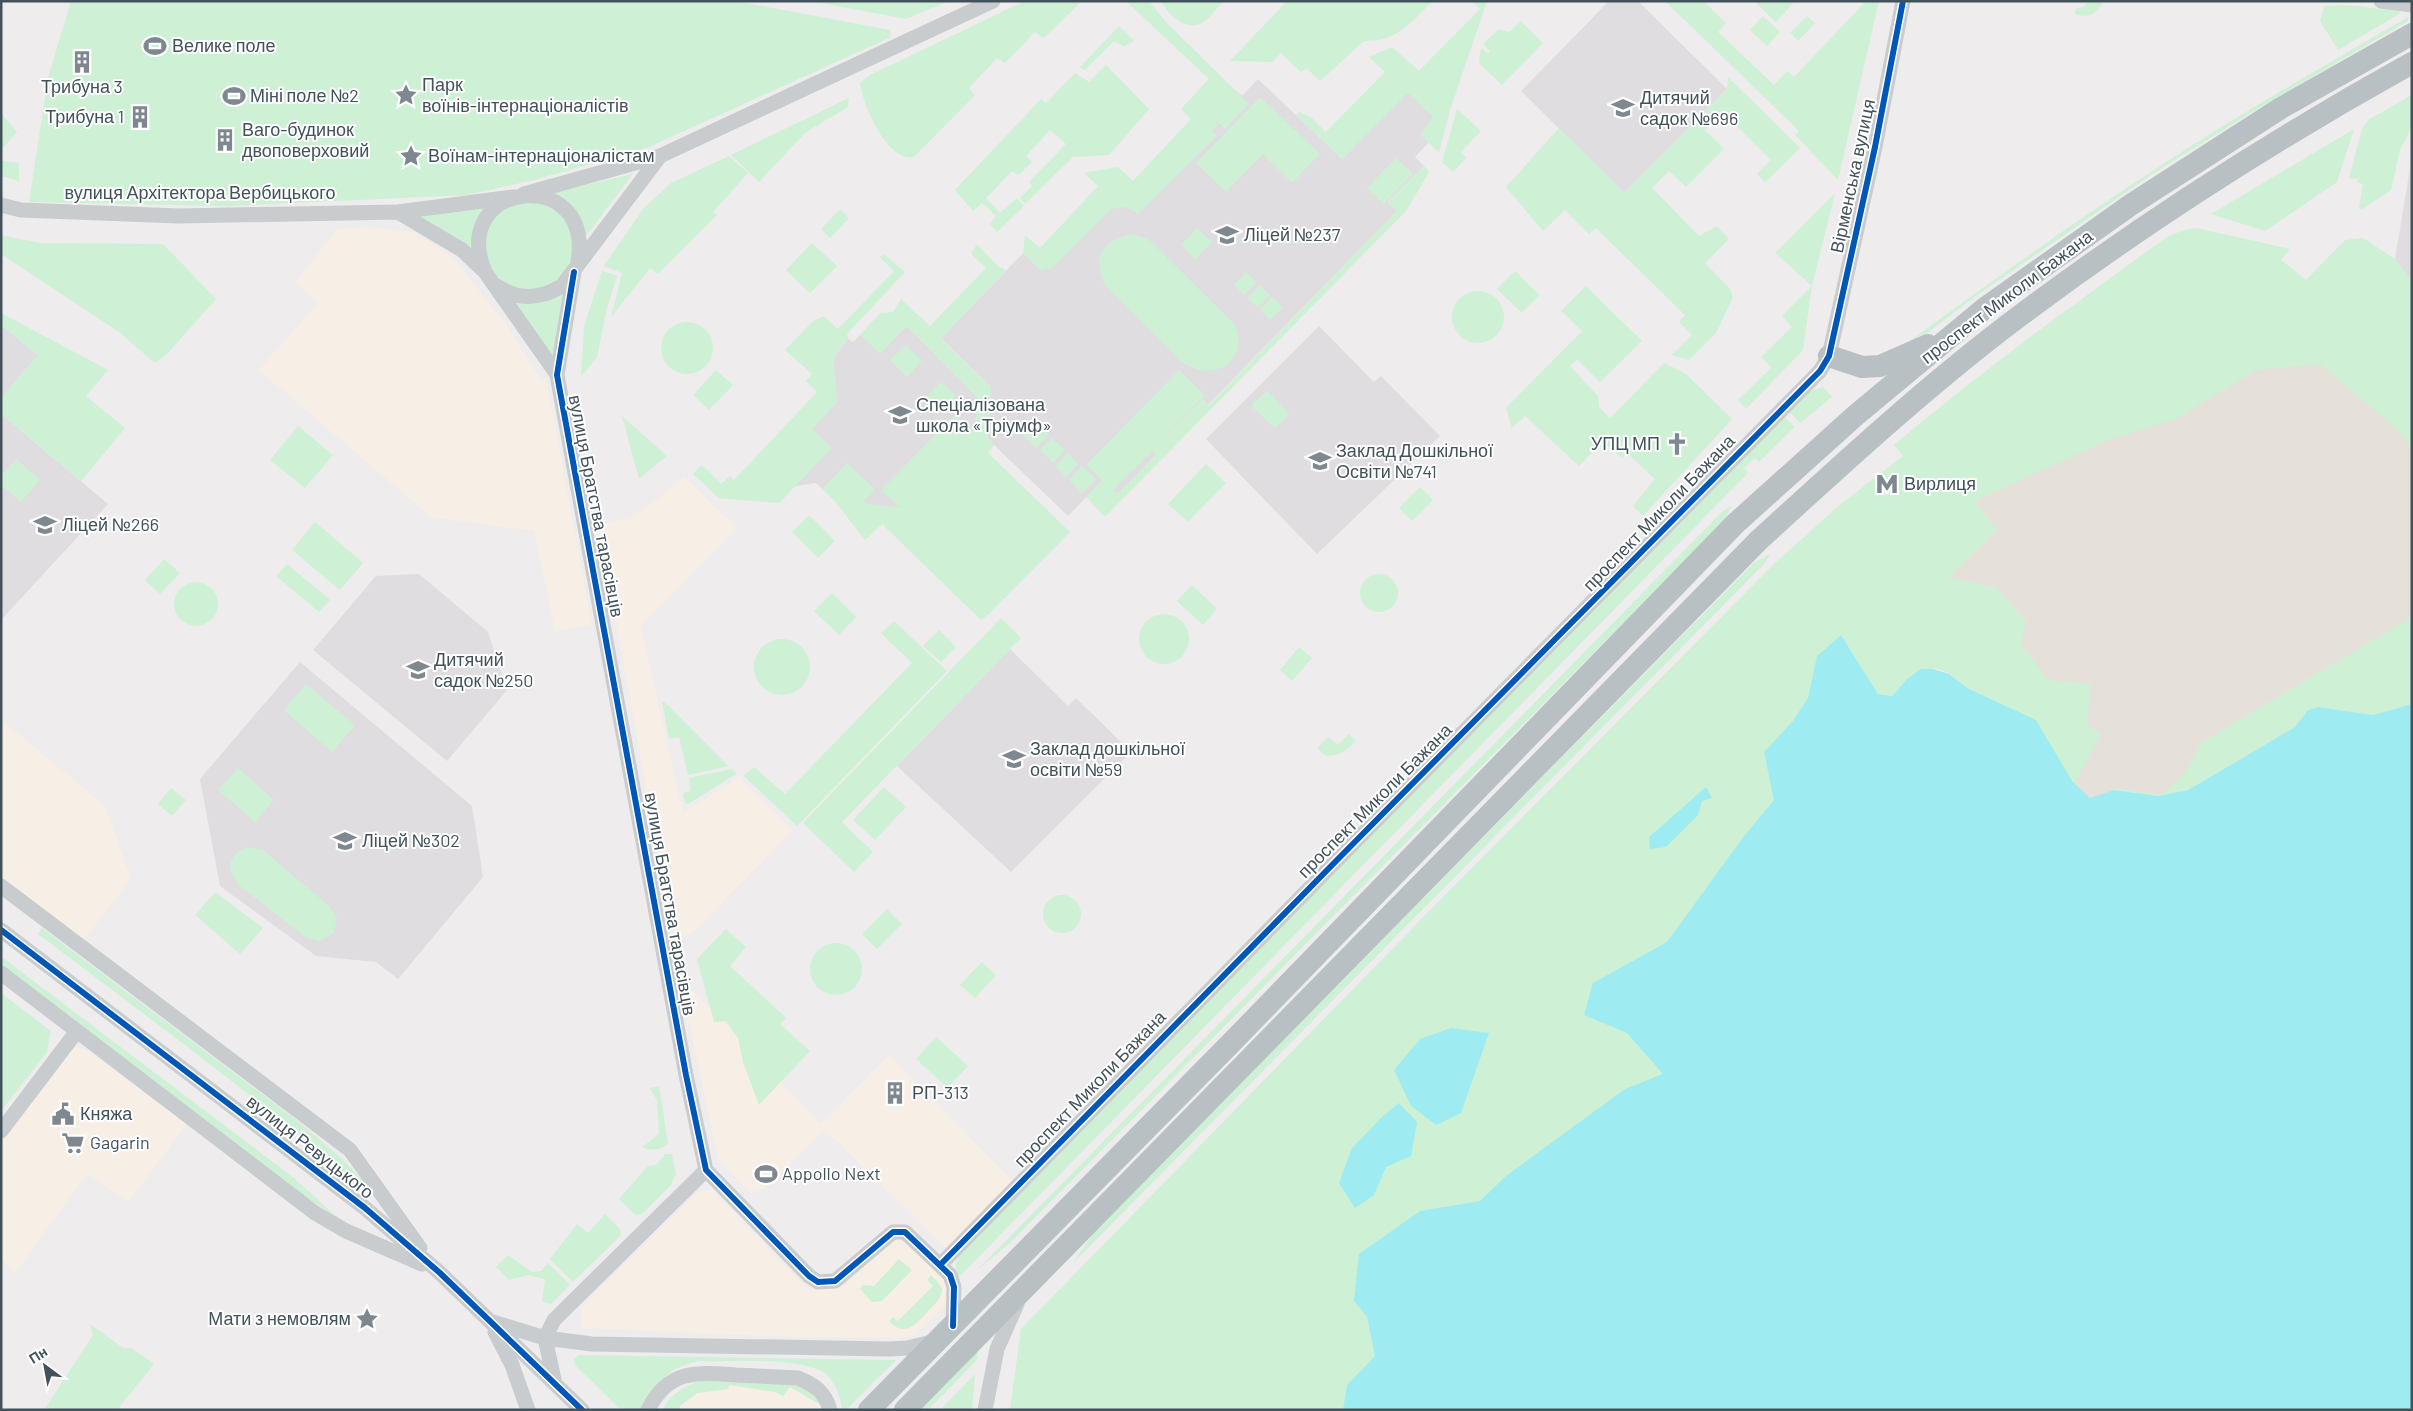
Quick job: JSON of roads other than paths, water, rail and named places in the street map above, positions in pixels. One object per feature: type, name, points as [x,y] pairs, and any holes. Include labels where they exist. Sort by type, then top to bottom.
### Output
[{"type":"highway","name":"проспект Миколи Бажана","points":[[869,1410],[1231,1043],[1736,523],[1856,415],[1993,303],[2132,204],[2281,108],[2412,34]]},
{"type":"highway","name":"проспект Миколи Бажана","points":[[905,1410],[1759,540],[1872,438],[2004,328],[2123,242],[2295,130],[2412,63]]},
{"type":"highway","points":[[1829,356],[1862,367],[1880,366],[1952,335]]},
{"type":"street","name":"вулиця Архітектора Вербицького","points":[[1,205],[21,210],[179,216],[398,212],[518,195],[660,156],[993,1]]},
{"type":"street","name":"Вірменська вулиця","points":[[1829,356],[1873,155],[1903,1]]},
{"type":"street","points":[[2380,1],[2412,5]]},
{"type":"street","name":"вулиця Архітектора Вербицького","points":[[398,212],[462,250],[489,278],[513,295],[535,297],[549,294],[562,286],[660,156]]},
{"type":"street","points":[[489,278],[479,260],[480,232],[485,220],[494,209],[518,195],[544,198],[557,203],[567,212],[579,235],[580,248],[576,267]]},
{"type":"street","name":"вулиця Братства тарасівців","points":[[576,267],[556,373],[686,1075],[706,1170]]},
{"type":"street","name":"вулиця Братства тарасівців","points":[[489,278],[556,373]]},
{"type":"street","name":"проспект Миколи Бажана","points":[[940,1265],[1820,371],[1829,356]]},
{"type":"street","name":"вулиця Ревуцького","points":[[1,886],[350,1150],[436,1270]]},
{"type":"street","name":"вулиця Ревуцького","points":[[1,930],[365,1208],[436,1270],[582,1410]]},
{"type":"street","name":"вулиця Ревуцького","points":[[1,973],[315,1213],[346,1231],[436,1270]]},
{"type":"street","points":[[1,1131],[77,1032]]},
{"type":"street","points":[[490,1321],[544,1338],[592,1344],[907,1348],[945,1333],[954,1287],[950,1275],[905,1232],[893,1232],[835,1281],[818,1282],[809,1276],[706,1170],[554,1320],[544,1338],[555,1384]]},
{"type":"street","points":[[985,1410],[997,1349],[1006,1324],[1026,1286]]},
{"type":"street","points":[[490,1321],[512,1365],[528,1410]]},
{"type":"street","points":[[648,1410],[654,1398],[664,1387],[675,1379],[699,1372],[798,1378],[811,1383],[820,1390],[830,1410]]},
{"type":"water","points":[[1841,635],[1878,694],[1892,696],[1907,679],[1921,669],[1933,669],[1949,674],[1969,689],[2036,720],[2072,781],[2090,798],[2114,790],[2159,796],[2188,790],[2295,727],[2308,710],[2318,707],[2373,715],[2412,704],[2412,1410],[1343,1410],[1347,1385],[1375,1356],[1367,1317],[1354,1301],[1359,1254],[1420,1211],[1480,1201],[1506,1176],[1625,1089],[1663,1074],[1627,1033],[1584,1015],[1593,983],[1667,942],[1744,836],[1774,800],[1764,752],[1793,721],[1808,698],[1817,656]]},
{"type":"water","points":[[1706,787],[1712,798],[1702,801],[1698,815],[1666,847],[1650,849],[1649,837]]},
{"type":"water","points":[[1451,1028],[1489,1033],[1461,1113],[1436,1125],[1411,1106],[1394,1070],[1420,1039]]},
{"type":"water","points":[[1399,1103],[1417,1122],[1411,1156],[1386,1167],[1374,1195],[1355,1208],[1339,1183],[1352,1148],[1383,1116]]},
{"type":"place","name":"Велике поле","points":[[155,46]]},
{"type":"place","name":"Трибуна 3","points":[[82,62]]},
{"type":"place","name":"Парк воїнів-інтернаціоналістів","points":[[406,95]]},
{"type":"place","name":"Міні поле №2","points":[[234,96]]},
{"type":"place","name":"Дитячий садок №696","points":[[1623,108]]},
{"type":"place","name":"Трибуна 1","points":[[140,117]]},
{"type":"place","name":"Ваго-будинок двоповерховий","points":[[225,140]]},
{"type":"place","name":"Воїнам-інтернаціоналістам","points":[[411,156]]},
{"type":"place","name":"Ліцей №237","points":[[1227,235]]},
{"type":"place","name":"Спеціалізована школа «Тріумф»","points":[[900,415]]},
{"type":"place","name":"УПЦ МП","points":[[1677,444]]},
{"type":"place","name":"Заклад Дошкільної Освіти №741","points":[[1320,461]]},
{"type":"place","name":"Вирлиця","points":[[1887,484]]},
{"type":"place","name":"Ліцей №266","points":[[45,525]]},
{"type":"place","name":"Дитячий садок №250","points":[[418,670]]},
{"type":"place","name":"Заклад дошкільної освіти №59","points":[[1014,759]]},
{"type":"place","name":"Ліцей №302","points":[[345,841]]},
{"type":"place","name":"РП-313","points":[[895,1093]]},
{"type":"place","name":"Княжа","points":[[63,1114]]},
{"type":"place","name":"Gagarin","points":[[73,1143]]},
{"type":"place","name":"Appollo Next","points":[[766,1174]]},
{"type":"place","name":"Мати з немовлям","points":[[367,1319]]}]
